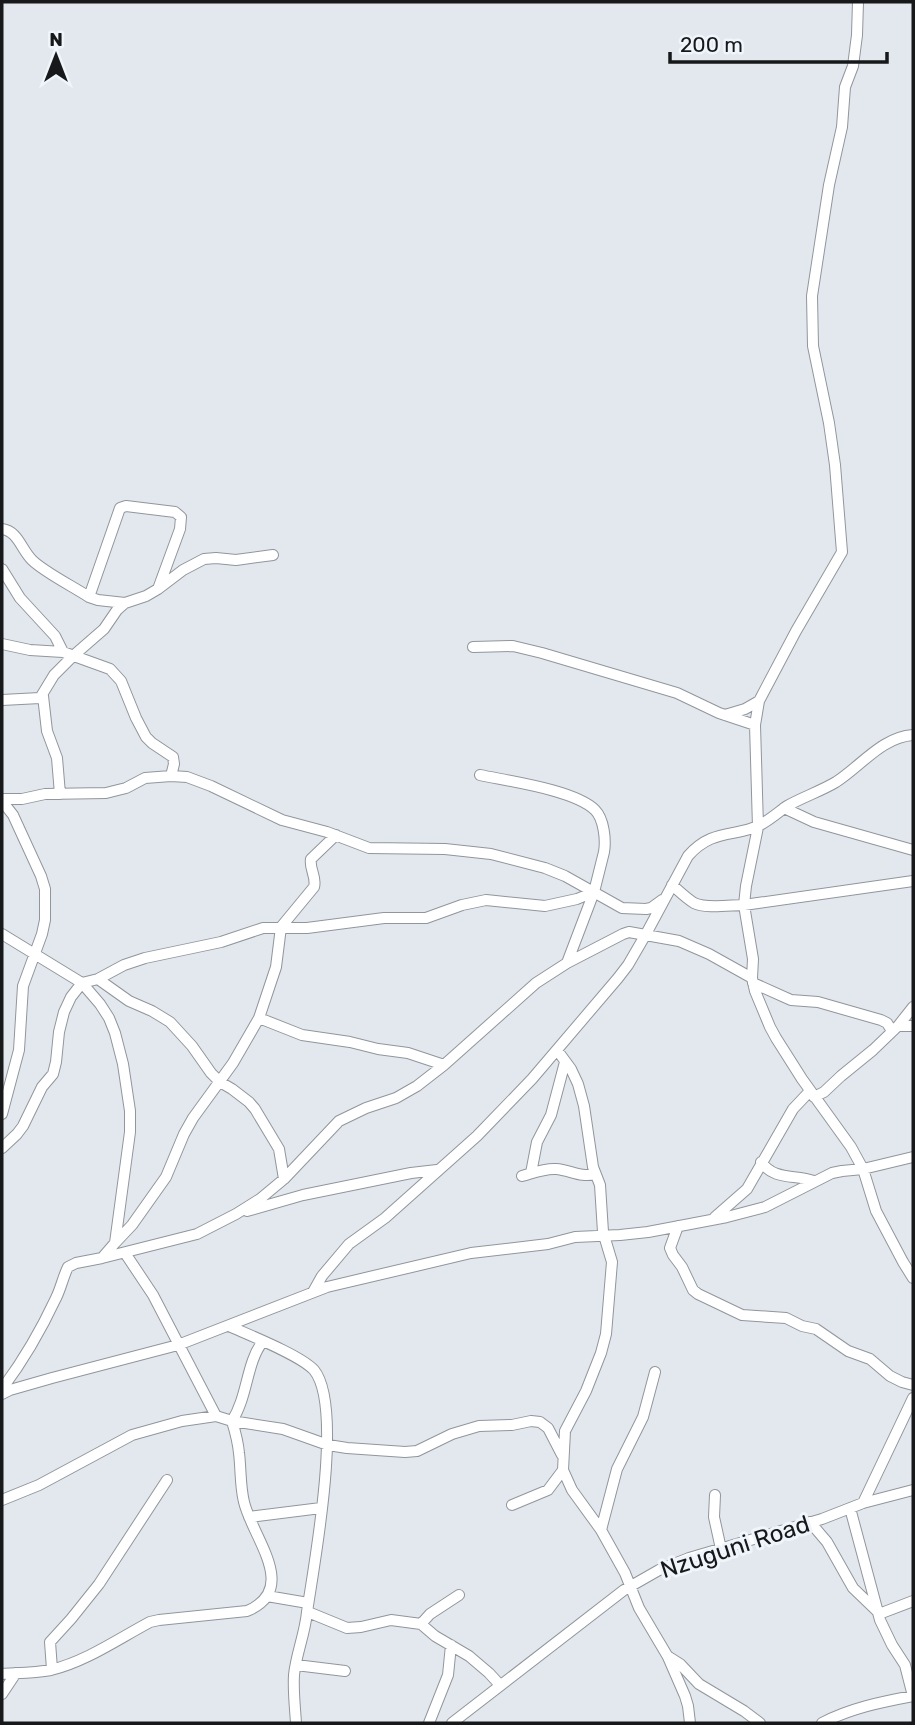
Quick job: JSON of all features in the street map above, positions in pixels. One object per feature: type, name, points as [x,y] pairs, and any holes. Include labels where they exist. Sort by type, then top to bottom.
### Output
[{"type":"street","points":[[858,2],[859,19],[854,56],[845,87],[842,127],[829,185],[812,296],[813,346],[829,423],[842,552],[759,701],[755,725],[758,827],[744,905],[753,959],[753,980],[776,1038],[812,1094],[852,1147],[863,1169],[876,1211],[913,1278]]},
{"type":"street","points":[[89,597],[120,508],[126,506],[175,512],[181,517],[180,529],[158,589]]},
{"type":"street","points":[[2,529],[15,535],[35,563],[89,597],[125,603]]},
{"type":"street","points":[[60,794],[57,758],[47,731],[43,696],[68,654],[101,633],[125,603],[146,596],[204,559],[236,560],[274,555]]},
{"type":"street","points":[[2,569],[20,598],[68,654]]},
{"type":"street","points":[[2,644],[68,654],[113,671],[123,685],[146,737],[173,757],[171,776]]},
{"type":"street","points":[[473,647],[513,646],[551,656],[677,693],[724,715],[755,725]]},
{"type":"street","points":[[2,700],[37,699],[43,696]]},
{"type":"street","points":[[724,715],[746,709],[759,701]]},
{"type":"street","points":[[313,1292],[322,1276],[349,1244],[385,1218],[477,1136],[532,1079],[618,978],[646,934],[688,856],[696,847],[719,835],[758,827],[784,808],[835,782],[890,741],[913,735]]},
{"type":"street","points":[[480,775],[558,791],[595,810],[601,823],[605,845],[594,892],[567,963]]},
{"type":"street","points":[[2,800],[41,794],[114,792],[145,778],[192,778],[282,820],[336,835],[369,848],[445,849],[491,854],[565,876],[628,909],[651,908],[664,898]]},
{"type":"street","points":[[2,800],[13,816],[44,882],[44,926],[22,993],[19,1050],[2,1114]]},
{"type":"street","points":[[784,808],[814,822],[913,850]]},
{"type":"street","points":[[102,1258],[132,1225],[161,1185],[193,1118],[220,1082],[259,1018],[276,967],[281,927],[314,887],[315,879],[310,859],[336,835]]},
{"type":"street","points":[[672,885],[698,904],[718,906],[744,905],[913,881]]},
{"type":"street","points":[[2,1148],[17,1135],[53,1073],[64,1012],[82,983],[98,979],[124,965],[145,958],[221,942],[263,928],[307,928],[384,918],[426,918],[461,905],[486,900],[545,906],[577,900],[594,892]]},
{"type":"street","points":[[2,934],[82,983],[100,1003],[112,1025],[128,1094],[130,1132],[115,1243]]},
{"type":"street","points":[[2,1389],[43,1325],[68,1267],[206,1231],[236,1214],[265,1196],[340,1121],[366,1108],[396,1098],[417,1086],[527,990],[567,963],[622,934],[646,934],[679,941],[709,954],[791,1000],[818,1002],[881,1020],[895,1028],[913,1026]]},
{"type":"street","points":[[98,979],[129,1002],[170,1022],[220,1082],[255,1109],[279,1149],[284,1179]]},
{"type":"street","points":[[713,1219],[747,1189],[793,1109],[812,1094],[824,1091],[873,1050],[913,1007]]},
{"type":"street","points":[[259,1018],[302,1035],[408,1053],[444,1065]]},
{"type":"street","points":[[556,1050],[578,1083],[595,1174],[600,1185],[602,1227],[612,1262],[606,1334],[586,1391],[565,1431],[563,1470],[572,1490],[601,1530],[625,1573],[639,1608],[668,1657],[685,1696],[690,1723]]},
{"type":"street","points":[[565,1062],[551,1115],[537,1142],[527,1175],[549,1168],[580,1175],[595,1174]]},
{"type":"street","points":[[2,1394],[177,1345],[313,1292],[365,1278],[471,1253],[548,1244],[567,1238],[648,1232],[727,1217],[765,1207],[814,1181],[842,1171],[863,1169],[913,1157]]},
{"type":"street","points":[[761,1162],[774,1174],[814,1181]]},
{"type":"street","points":[[236,1214],[303,1195],[411,1172],[438,1170]]},
{"type":"street","points":[[678,1226],[670,1248],[695,1292],[742,1315],[786,1318],[816,1329],[848,1351],[870,1359],[890,1376],[913,1385]]},
{"type":"street","points":[[125,1253],[153,1295],[216,1416]]},
{"type":"street","points":[[229,1326],[310,1366],[323,1391],[328,1445],[318,1541],[296,1665],[296,1723]]},
{"type":"street","points":[[2,1674],[52,1669],[89,1656],[150,1622],[247,1611],[263,1602],[273,1575],[244,1501],[238,1444],[232,1421],[239,1407],[254,1355],[263,1341]]},
{"type":"street","points":[[601,1530],[617,1469],[643,1417],[656,1372]]},
{"type":"street","points":[[863,1503],[913,1398]]},
{"type":"street","points":[[2,1500],[39,1485],[132,1436],[182,1421],[216,1416],[283,1429],[328,1445],[412,1452],[452,1434],[487,1424],[540,1422],[548,1428],[562,1455]]},
{"type":"street","points":[[512,1505],[548,1490],[563,1470]]},
{"type":"street","points":[[52,1669],[50,1642],[99,1584],[167,1480]]},
{"type":"street","name":"Nzuguni Road","points":[[452,1723],[629,1587],[673,1564],[863,1503],[913,1490]]},
{"type":"street","points":[[715,1495],[714,1517],[720,1549]]},
{"type":"street","points":[[249,1517],[321,1508]]},
{"type":"street","points":[[822,1723],[840,1714],[873,1704],[913,1696],[907,1670],[880,1619],[850,1508]]},
{"type":"street","points":[[810,1522],[827,1542],[853,1588],[879,1614]]},
{"type":"street","points":[[421,1624],[430,1614],[459,1595]]},
{"type":"street","points":[[267,1596],[308,1608],[347,1628],[394,1620],[421,1624],[468,1656],[500,1685]]},
{"type":"street","points":[[879,1614],[913,1601]]},
{"type":"street","points":[[429,1723],[448,1675],[451,1646]]},
{"type":"street","points":[[668,1657],[680,1664],[699,1684],[760,1723]]},
{"type":"street","points":[[296,1665],[345,1671]]},
{"type":"street","points":[[2,1694],[16,1674]]}]
